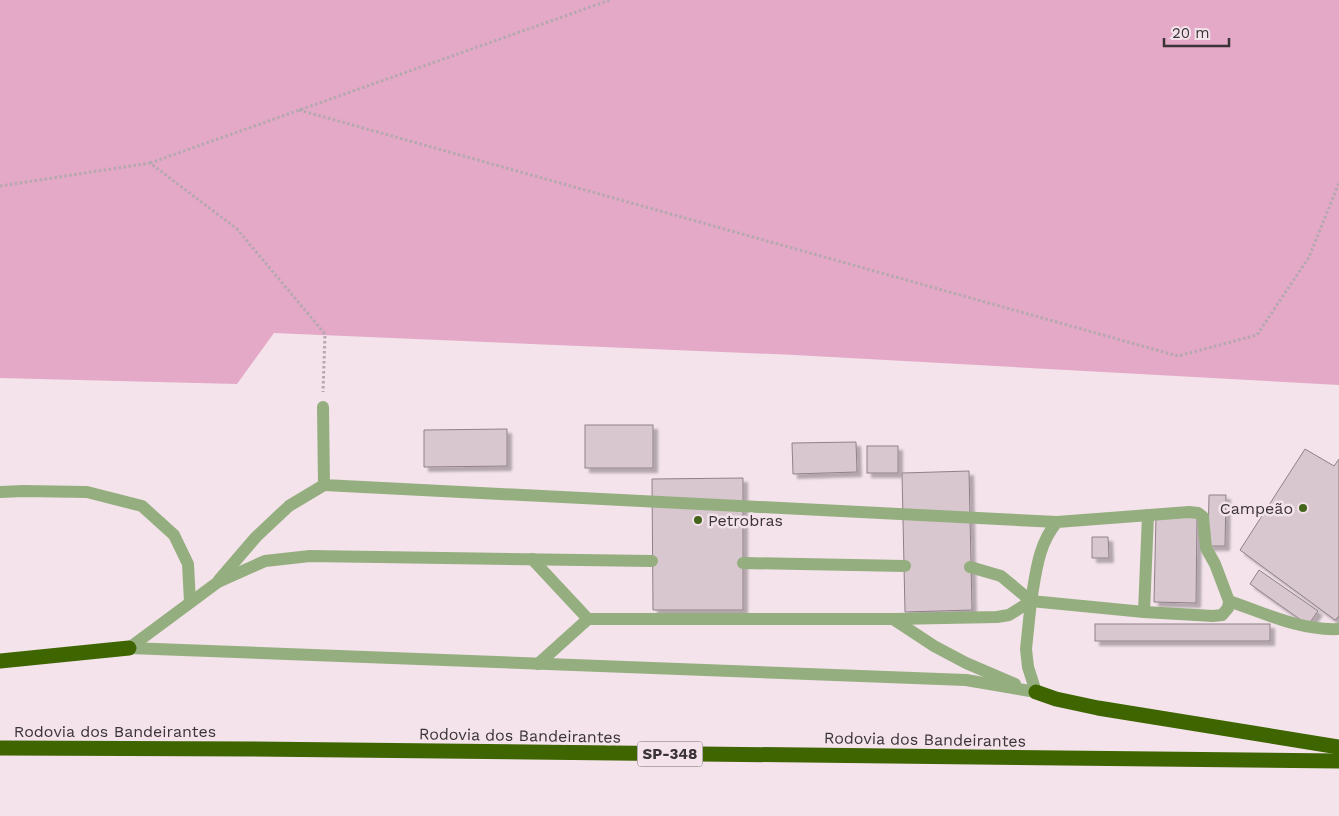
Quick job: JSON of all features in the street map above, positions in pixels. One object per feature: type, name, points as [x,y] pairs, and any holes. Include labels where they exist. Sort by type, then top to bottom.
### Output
[{"type":"highway","points":[[0,661],[129,648]]},
{"type":"highway","points":[[1036,692],[1056,699],[1098,708],[1339,747]]},
{"type":"highway","name":"Rodovia dos Bandeirantes","points":[[0,748],[1339,761]]},
{"type":"lane","points":[[323,408],[324,485]]},
{"type":"lane","points":[[218,582],[256,537],[289,506],[324,485],[1057,522],[1189,512],[1198,513],[1203,517],[1206,548],[1215,564],[1229,601],[1228,608],[1222,615],[1213,616],[1144,612],[1031,601],[1001,576],[970,567]]},
{"type":"lane","points":[[0,492],[87,492],[142,506],[174,536],[188,564],[190,602]]},
{"type":"lane","points":[[1144,612],[1148,515]]},
{"type":"lane","points":[[1036,692],[1028,667],[1026,649],[1031,601],[1042,544],[1049,531],[1057,522]]},
{"type":"lane","points":[[129,648],[218,582],[265,561],[310,556],[652,561]]},
{"type":"lane","points":[[532,559],[588,619]]},
{"type":"lane","points":[[743,563],[905,566]]},
{"type":"lane","points":[[538,664],[588,619],[997,617],[1009,615],[1031,601]]},
{"type":"lane","points":[[1229,601],[1297,624],[1313,628],[1339,629]]},
{"type":"lane","points":[[893,619],[934,646],[966,663],[1036,692]]},
{"type":"lane","points":[[129,648],[966,680],[1036,692]]},
{"type":"path","points":[[0,186],[150,163],[610,0]]},
{"type":"path","points":[[299,110],[1178,356],[1257,335],[1309,256],[1339,183]]},
{"type":"path","points":[[150,163],[237,229],[325,334],[323,408]]},
{"type":"shaded area","points":[[0,0],[1339,0],[1339,385],[795,355],[274,333],[237,384],[0,378]]},
{"type":"building","points":[[585,425],[653,425],[653,468],[585,468]]},
{"type":"building","points":[[507,429],[507,466],[424,467],[424,430]]},
{"type":"building","points":[[856,442],[857,472],[793,474],[792,443]]},
{"type":"building","points":[[867,446],[898,446],[898,473],[867,473]]},
{"type":"building","name":"Campeão","points":[[1305,449],[1334,466],[1339,459],[1339,616],[1335,620],[1240,550]]},
{"type":"building","points":[[969,471],[972,610],[905,612],[902,473]]},
{"type":"building","name":"Petrobras","points":[[743,478],[743,610],[653,610],[652,479]]},
{"type":"building","points":[[1209,495],[1226,495],[1225,546],[1208,546]]},
{"type":"building","points":[[1156,516],[1197,516],[1196,603],[1154,602]]},
{"type":"building","points":[[1092,537],[1108,537],[1109,558],[1092,558]]},
{"type":"building","points":[[1259,570],[1318,611],[1308,625],[1250,584]]},
{"type":"building","points":[[1095,624],[1270,624],[1270,641],[1095,641]]},
{"type":"place","name":"Campeão","points":[[1303,508]]},
{"type":"place","name":"Petrobras","points":[[698,520]]}]
